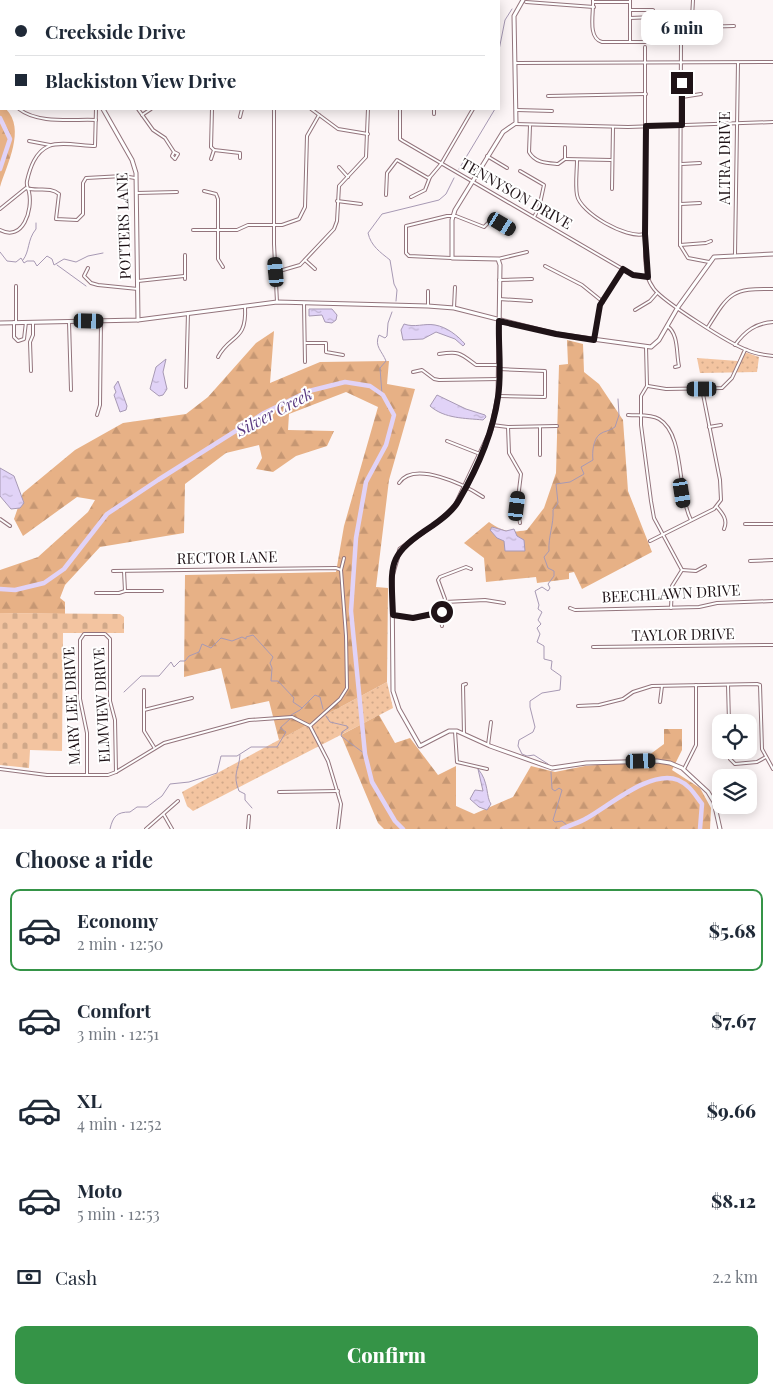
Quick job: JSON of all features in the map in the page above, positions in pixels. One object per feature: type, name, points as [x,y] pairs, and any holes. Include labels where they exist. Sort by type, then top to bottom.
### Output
[{"type":"street","points":[[693,0],[690,22],[682,36],[680,245],[688,258],[709,262]]},
{"type":"street","points":[[452,258],[453,216],[487,156],[503,132],[514,124],[517,110],[514,16],[525,1],[594,7]]},
{"type":"street","points":[[630,41],[630,1],[594,1],[593,34],[596,39],[602,42],[651,42]]},
{"type":"street","points":[[630,10],[653,10],[654,18],[630,18]]},
{"type":"street","points":[[690,22],[699,26],[734,26]]},
{"type":"street","points":[[645,47],[645,234],[648,277],[657,292],[735,345],[745,350],[773,356]]},
{"type":"street","points":[[516,63],[773,62]]},
{"type":"street","name":"ALTRA DRIVE","points":[[735,254],[738,63]]},
{"type":"street","points":[[548,96],[646,94]]},
{"type":"street","points":[[682,97],[701,94]]},
{"type":"street","points":[[20,110],[25,114],[46,118],[96,120]]},
{"type":"street","points":[[29,141],[50,145],[95,146],[96,110]]},
{"type":"street","name":"POTTERS LANE","points":[[104,110],[132,160],[136,178],[138,320]]},
{"type":"street","points":[[139,110],[152,130],[168,141],[174,152]]},
{"type":"street","points":[[142,115],[150,110]]},
{"type":"street","points":[[212,110],[211,148],[214,150]]},
{"type":"street","points":[[240,117],[242,110]]},
{"type":"street","points":[[274,110],[274,225],[277,302]]},
{"type":"street","points":[[312,110],[344,132],[368,134]]},
{"type":"street","points":[[276,272],[290,270],[305,260],[334,229],[337,221],[337,201],[340,186],[366,157],[368,110]]},
{"type":"street","name":"TENNYSON DRIVE","points":[[400,110],[400,139],[633,275],[648,277]]},
{"type":"street","points":[[411,197],[426,190],[430,177],[441,164],[473,110]]},
{"type":"street","points":[[517,110],[552,111]]},
{"type":"street","points":[[193,230],[237,230],[248,226],[293,223],[303,213],[306,206],[305,144],[307,136],[319,115]]},
{"type":"street","points":[[514,124],[530,126],[613,127],[773,122]]},
{"type":"street","points":[[530,126],[529,152],[531,156],[542,162],[558,164],[565,159],[611,160]]},
{"type":"street","points":[[612,189],[613,127]]},
{"type":"street","points":[[0,230],[10,233],[21,229],[26,220],[29,191],[26,188],[34,160],[50,145]]},
{"type":"street","points":[[565,147],[565,159]]},
{"type":"street","points":[[214,150],[240,152],[240,158]]},
{"type":"street","points":[[211,159],[214,150]]},
{"type":"street","points":[[487,156],[507,168]]},
{"type":"street","points":[[386,195],[387,173],[397,160],[428,178],[430,177]]},
{"type":"street","points":[[577,160],[577,197],[580,203],[592,214],[620,231],[632,235],[645,234]]},
{"type":"street","points":[[682,164],[700,163]]},
{"type":"street","points":[[339,167],[348,177]]},
{"type":"street","points":[[520,171],[544,185],[539,208],[534,217]]},
{"type":"street","points":[[26,188],[56,192],[59,197],[56,218],[77,220],[84,214],[84,183],[86,178],[123,176],[136,178]]},
{"type":"street","points":[[0,209],[26,188]]},
{"type":"street","points":[[204,191],[216,194],[218,199],[218,259],[223,267]]},
{"type":"street","points":[[137,193],[177,192]]},
{"type":"street","points":[[337,201],[361,204]]},
{"type":"street","points":[[681,204],[700,203]]},
{"type":"street","points":[[511,230],[492,219],[484,227],[461,217],[453,216],[408,224],[405,229],[406,253],[409,256],[498,259],[526,252]]},
{"type":"street","points":[[680,245],[711,241]]},
{"type":"street","points":[[0,322],[138,320],[277,302],[428,306],[454,308],[556,334],[646,347],[657,343],[678,307],[709,262],[717,255],[773,254]]},
{"type":"street","points":[[138,281],[185,278],[184,255]]},
{"type":"street","points":[[498,259],[500,280],[499,379],[498,396],[492,425],[465,488],[451,510],[400,549],[392,576],[393,691],[416,742],[423,746],[444,732],[455,731],[552,768],[586,763],[657,761],[670,763],[684,769],[702,785],[714,802],[720,829]]},
{"type":"street","points":[[305,260],[315,269]]},
{"type":"street","points":[[545,266],[582,285],[602,302]]},
{"type":"street","points":[[88,268],[84,276],[91,283],[138,289]]},
{"type":"street","points":[[594,340],[602,302],[623,269]]},
{"type":"street","points":[[500,280],[532,279]]},
{"type":"street","points":[[16,286],[14,338],[18,341],[24,339],[26,322]]},
{"type":"street","points":[[454,308],[455,287]]},
{"type":"street","points":[[707,327],[727,298],[735,293],[748,289],[773,290]]},
{"type":"street","points":[[428,291],[428,306]]},
{"type":"street","points":[[635,310],[650,300],[657,292]]},
{"type":"street","points":[[499,299],[531,301]]},
{"type":"street","points":[[304,303],[305,362]]},
{"type":"street","points":[[218,357],[246,325],[245,305]]},
{"type":"street","points":[[186,387],[188,313]]},
{"type":"street","points":[[97,415],[100,405],[101,321]]},
{"type":"street","points":[[31,371],[30,342],[33,335],[33,322]]},
{"type":"street","points":[[69,322],[71,390]]},
{"type":"street","points":[[735,345],[742,335],[750,329],[760,324],[773,322]]},
{"type":"street","points":[[667,326],[673,331],[676,339],[679,366],[675,367]]},
{"type":"street","points":[[306,343],[322,341],[326,343],[326,352],[343,354]]},
{"type":"street","points":[[646,347],[647,386],[642,396],[641,416],[650,501],[654,518],[682,570]]},
{"type":"street","points":[[647,386],[654,389],[722,388],[729,384],[745,350]]},
{"type":"street","points":[[439,354],[454,351],[467,356],[476,365],[545,371],[545,397],[498,396]]},
{"type":"street","points":[[413,372],[422,370],[438,380],[499,379]]},
{"type":"street","points":[[650,541],[717,506],[722,493],[702,389]]},
{"type":"street","points":[[628,415],[650,416],[658,419],[671,432],[684,506],[691,521]]},
{"type":"street","points":[[492,425],[508,428],[557,426]]},
{"type":"street","points":[[710,428],[721,425]]},
{"type":"street","points":[[540,427],[540,454]]},
{"type":"street","points":[[508,428],[509,452],[521,474],[517,506],[520,523]]},
{"type":"street","points":[[447,441],[480,454]]},
{"type":"street","points":[[399,483],[407,474],[424,472],[483,497]]},
{"type":"street","points":[[717,506],[725,518],[724,529]]},
{"type":"street","points":[[0,519],[10,526]]},
{"type":"street","points":[[745,524],[773,524]]},
{"type":"street","points":[[310,726],[338,701],[347,688],[341,570],[344,558]]},
{"type":"street","points":[[750,560],[773,560]]},
{"type":"street","points":[[442,626],[440,614],[445,602],[443,590],[438,580],[440,577],[466,566],[472,569]]},
{"type":"street","points":[[682,570],[696,571],[705,566]]},
{"type":"street","name":"RECTOR LANE","points":[[113,571],[336,568],[341,570]]},
{"type":"street","points":[[671,608],[672,586],[682,570]]},
{"type":"street","points":[[124,571],[126,591]]},
{"type":"street","points":[[96,594],[126,591],[162,591]]},
{"type":"street","points":[[445,602],[485,600],[504,603]]},
{"type":"street","name":"BEECHLAWN DRIVE","points":[[570,608],[575,610],[671,608],[773,601]]},
{"type":"street","points":[[393,615],[413,618],[440,614]]},
{"type":"street","name":"ELMVIEW DRIVE","points":[[81,635],[105,634],[110,639],[110,701],[115,720],[116,772]]},
{"type":"street","name":"MARY LEE DRIVE","points":[[81,635],[80,699],[87,733],[87,775]]},
{"type":"street","name":"TAYLOR DRIVE","points":[[593,647],[773,645]]},
{"type":"street","points":[[464,734],[462,685],[466,684]]},
{"type":"street","points":[[684,769],[696,745],[696,685]]},
{"type":"street","points":[[728,685],[729,714]]},
{"type":"street","points":[[578,706],[599,705],[623,699],[640,689],[662,686],[760,685],[762,749],[773,769]]},
{"type":"street","points":[[660,702],[662,686]]},
{"type":"street","points":[[144,690],[144,731],[154,747]]},
{"type":"street","points":[[144,710],[192,698]]},
{"type":"street","points":[[0,768],[47,775],[103,775],[116,772],[154,747],[174,740],[262,718],[288,716],[300,719],[310,726],[323,749],[338,791],[341,808],[338,829]]},
{"type":"street","points":[[488,745],[491,722]]},
{"type":"street","points":[[455,731],[457,762],[488,768]]},
{"type":"street","points":[[730,759],[735,764],[757,762],[766,757]]},
{"type":"street","points":[[279,792],[338,791]]},
{"type":"street","points":[[146,829],[178,801]]},
{"type":"street","points":[[164,815],[172,829]]},
{"type":"street","points":[[248,816],[248,829]]},
{"type":"green space","points":[[0,110],[7,110],[12,117],[15,136],[0,187]]},
{"type":"green space","points":[[274,331],[270,383],[320,362],[389,361],[387,384],[415,389],[389,480],[376,587],[388,588],[387,682],[279,740],[269,701],[231,709],[221,668],[184,677],[185,575],[336,572],[344,526],[378,407],[346,392],[289,414],[288,430],[334,431],[327,446],[296,456],[273,472],[256,469],[262,458],[259,445],[226,453],[185,484],[184,533],[100,547],[65,585],[60,598],[65,602],[65,614],[0,613],[0,570],[38,557],[88,512],[95,500],[77,497],[23,536],[14,519],[23,493],[75,450],[123,423],[186,414],[208,397],[256,343]]},
{"type":"green space","points":[[567,340],[583,344],[584,372],[599,384],[623,420],[628,491],[652,552],[582,589],[574,572],[569,573],[569,579],[537,583],[536,577],[486,582],[484,558],[464,543],[489,522],[507,531],[527,530],[544,508],[556,473],[559,365],[568,364]]},
{"type":"green space","points":[[742,351],[759,357],[757,372],[700,373],[697,358],[738,361]]},
{"type":"green space","points":[[0,613],[120,614],[124,617],[124,633],[63,633],[62,751],[30,750],[29,768],[0,765]]},
{"type":"green space","points":[[387,682],[393,708],[193,811],[187,806],[182,792]]},
{"type":"green space","points":[[379,715],[395,743],[410,738],[438,775],[456,766],[456,806],[474,814],[513,797],[531,766],[555,772],[585,766],[641,761],[664,744],[664,729],[682,729],[682,750],[672,770],[700,788],[711,808],[710,829],[384,829],[378,823],[341,735]]},
{"type":"water","points":[[309,309],[332,309],[337,315],[336,320],[332,323],[325,322],[322,315],[309,316]]},
{"type":"water","points":[[404,324],[412,326],[439,326],[452,332],[465,344],[463,346],[455,339],[436,332],[423,339],[403,340],[401,330]]},
{"type":"water","points":[[166,359],[163,372],[167,389],[163,395],[159,396],[150,389],[156,367]]},
{"type":"water","points":[[118,381],[127,406],[126,410],[120,412],[114,395],[116,392],[114,387]]},
{"type":"water","points":[[437,395],[486,417],[483,420],[455,417],[442,413],[430,406]]},
{"type":"water","points":[[0,468],[14,476],[24,503],[20,508],[11,509],[0,496]]},
{"type":"water","points":[[492,527],[506,531],[514,529],[517,536],[524,540],[525,551],[505,551],[504,541],[497,538],[490,530]]},
{"type":"water","points":[[478,769],[486,784],[491,804],[487,810],[479,807],[470,799],[475,790],[483,791]]},
{"type":"waterway","points":[[500,45],[505,20],[512,9]]},
{"type":"waterway","points":[[459,169],[494,110]]},
{"type":"waterway","name":"Silver Creek","points":[[0,118],[10,139],[0,169]]},
{"type":"waterway","points":[[396,301],[397,290],[394,284],[390,260],[374,245],[368,233],[382,214],[439,200],[446,194],[454,178]]},
{"type":"waterway","points":[[23,260],[31,237],[36,229],[36,223]]},
{"type":"waterway","points":[[0,252],[7,261],[16,262],[21,258],[24,263],[34,261],[37,266],[47,256],[52,259],[54,265],[64,259],[76,262],[88,256],[103,253]]},
{"type":"waterway","points":[[57,265],[86,286]]},
{"type":"waterway","points":[[382,394],[380,368],[386,361],[377,342],[379,335],[385,338],[387,336],[388,323],[392,312]]},
{"type":"waterway","name":"Silver Creek","points":[[0,589],[15,590],[44,583],[64,569],[107,514],[264,413],[309,391],[345,382],[370,386],[383,395],[394,415],[386,445],[366,482],[356,538],[351,611],[365,754],[372,782],[395,821],[403,829]]},
{"type":"waterway","points":[[548,764],[534,755],[527,756],[522,754],[518,746],[519,740],[533,732],[535,727],[530,701],[542,693],[560,690],[561,676],[551,669],[552,661],[544,659],[544,646],[537,642],[540,634],[537,628],[541,624],[538,620],[542,612],[538,609],[539,605],[535,591],[542,587],[548,591],[550,588],[548,584],[554,576],[554,571],[548,568],[544,557],[549,551],[553,510],[558,503],[556,484],[570,482],[584,474],[581,467],[593,460],[596,439],[602,433],[615,427],[619,415],[618,399]]},
{"type":"waterway","points":[[124,692],[141,676],[159,676],[171,662],[174,667],[180,661],[185,661],[189,656],[199,652],[202,644],[211,648],[221,638],[232,641],[242,637],[246,639],[246,637],[253,635],[273,657],[270,663],[272,668],[271,681],[278,681],[294,698],[293,702],[302,708]]},
{"type":"waterway","points":[[291,715],[300,710],[315,695],[320,697],[323,709]]},
{"type":"waterway","points":[[326,716],[330,722],[347,726],[348,728],[342,732],[341,736],[365,754]]},
{"type":"waterway","points":[[110,829],[116,816],[130,812],[137,807],[147,807],[162,796],[170,784],[189,782],[217,773],[221,756],[237,756],[251,747],[277,747],[286,732],[280,728],[290,719]]},
{"type":"waterway","points":[[240,755],[236,776],[237,785],[239,791],[245,794],[245,800],[252,808]]},
{"type":"waterway","points":[[551,772],[552,789],[555,791],[559,788],[562,790],[553,820],[555,822],[562,821],[568,826]]},
{"type":"waterway","name":"Silver Creek","points":[[562,829],[584,820],[643,784],[667,778],[678,780],[686,785],[702,804],[700,829]]},
{"type":"route","points":[[442,612],[437,615],[413,618],[393,615],[391,592],[394,564],[400,549],[439,521],[456,506],[488,440],[498,396],[499,321],[522,328],[594,340],[600,305],[623,269],[642,278],[648,277],[646,273],[645,234],[646,126],[682,125],[682,83]]}]
